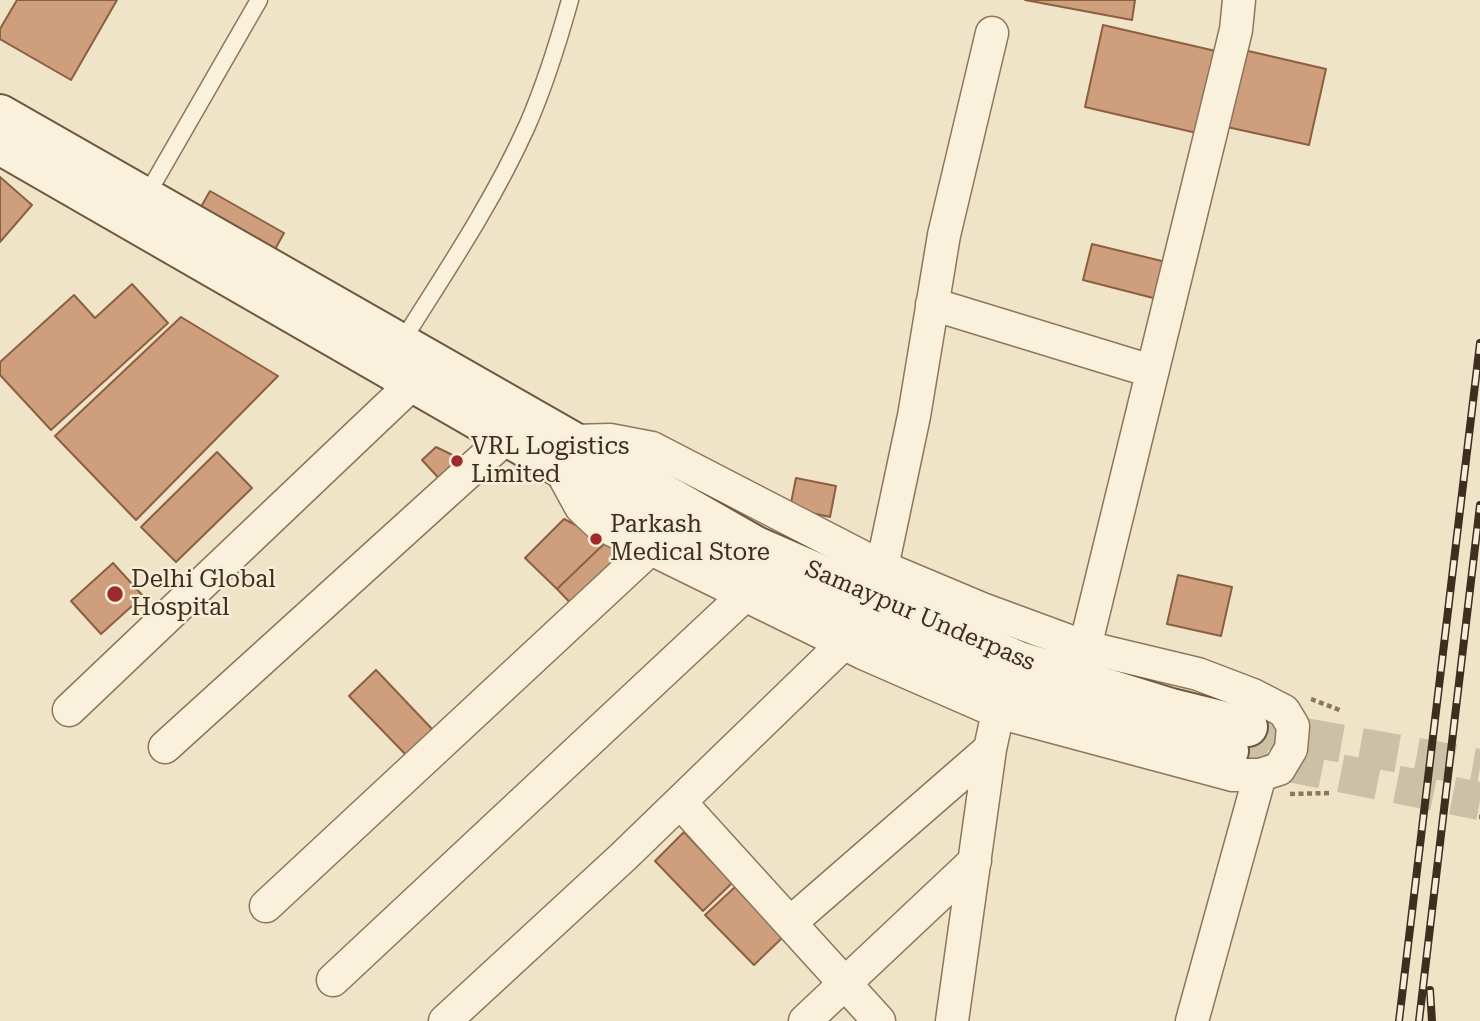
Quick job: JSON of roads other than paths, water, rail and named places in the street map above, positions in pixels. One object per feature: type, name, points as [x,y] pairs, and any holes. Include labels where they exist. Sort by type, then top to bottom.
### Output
[{"type":"main road","points":[[0,114],[139,209]]},
{"type":"main road","points":[[0,145],[139,209],[414,362],[566,454]]},
{"type":"main road","points":[[414,362],[507,437],[566,454]]},
{"type":"main road","name":"Samaypur Underpass","points":[[566,454],[756,545],[1018,661],[1171,708],[1239,739]]},
{"type":"street","points":[[1085,647],[1236,30],[1239,0]]},
{"type":"street","points":[[883,568],[914,416],[944,235],[992,33]]},
{"type":"street","points":[[932,304],[1151,372]]},
{"type":"street","points":[[69,710],[414,362]]},
{"type":"street","points":[[165,747],[507,437]]},
{"type":"street","points":[[1192,1021],[1269,785],[1290,749],[1293,726],[1284,711],[1253,695],[1198,674],[1085,647],[883,568],[652,448],[611,440],[566,454],[589,516],[650,549],[844,644],[998,712],[1269,785]]},
{"type":"street","points":[[266,906],[650,549]]},
{"type":"street","points":[[333,980],[745,595]]},
{"type":"street","points":[[445,1021],[680,802],[844,644]]},
{"type":"street","points":[[952,1021],[990,749],[998,712]]},
{"type":"street","points":[[790,923],[990,749]]},
{"type":"street","points":[[680,802],[879,1021]]},
{"type":"street","points":[[806,1021],[975,861]]},
{"type":"lane","points":[[139,209],[259,0]]},
{"type":"lane","points":[[414,362],[463,243],[526,128],[554,57],[570,0]]},
{"type":"tunnel","points":[[1248,727],[1480,768]]},
{"type":"tunnel","points":[[1229,751],[1480,801]]},
{"type":"railway","points":[[1399,1021],[1480,343]]},
{"type":"railway","points":[[1419,1021],[1480,505]]},
{"type":"railway","points":[[1430,990],[1432,1021]]},
{"type":"place","name":"VRL Logistics Limited","points":[[457,461]]},
{"type":"place","name":"Parkash Medical Store","points":[[596,539]]},
{"type":"place","name":"Delhi Global Hospital","points":[[115,594]]}]
